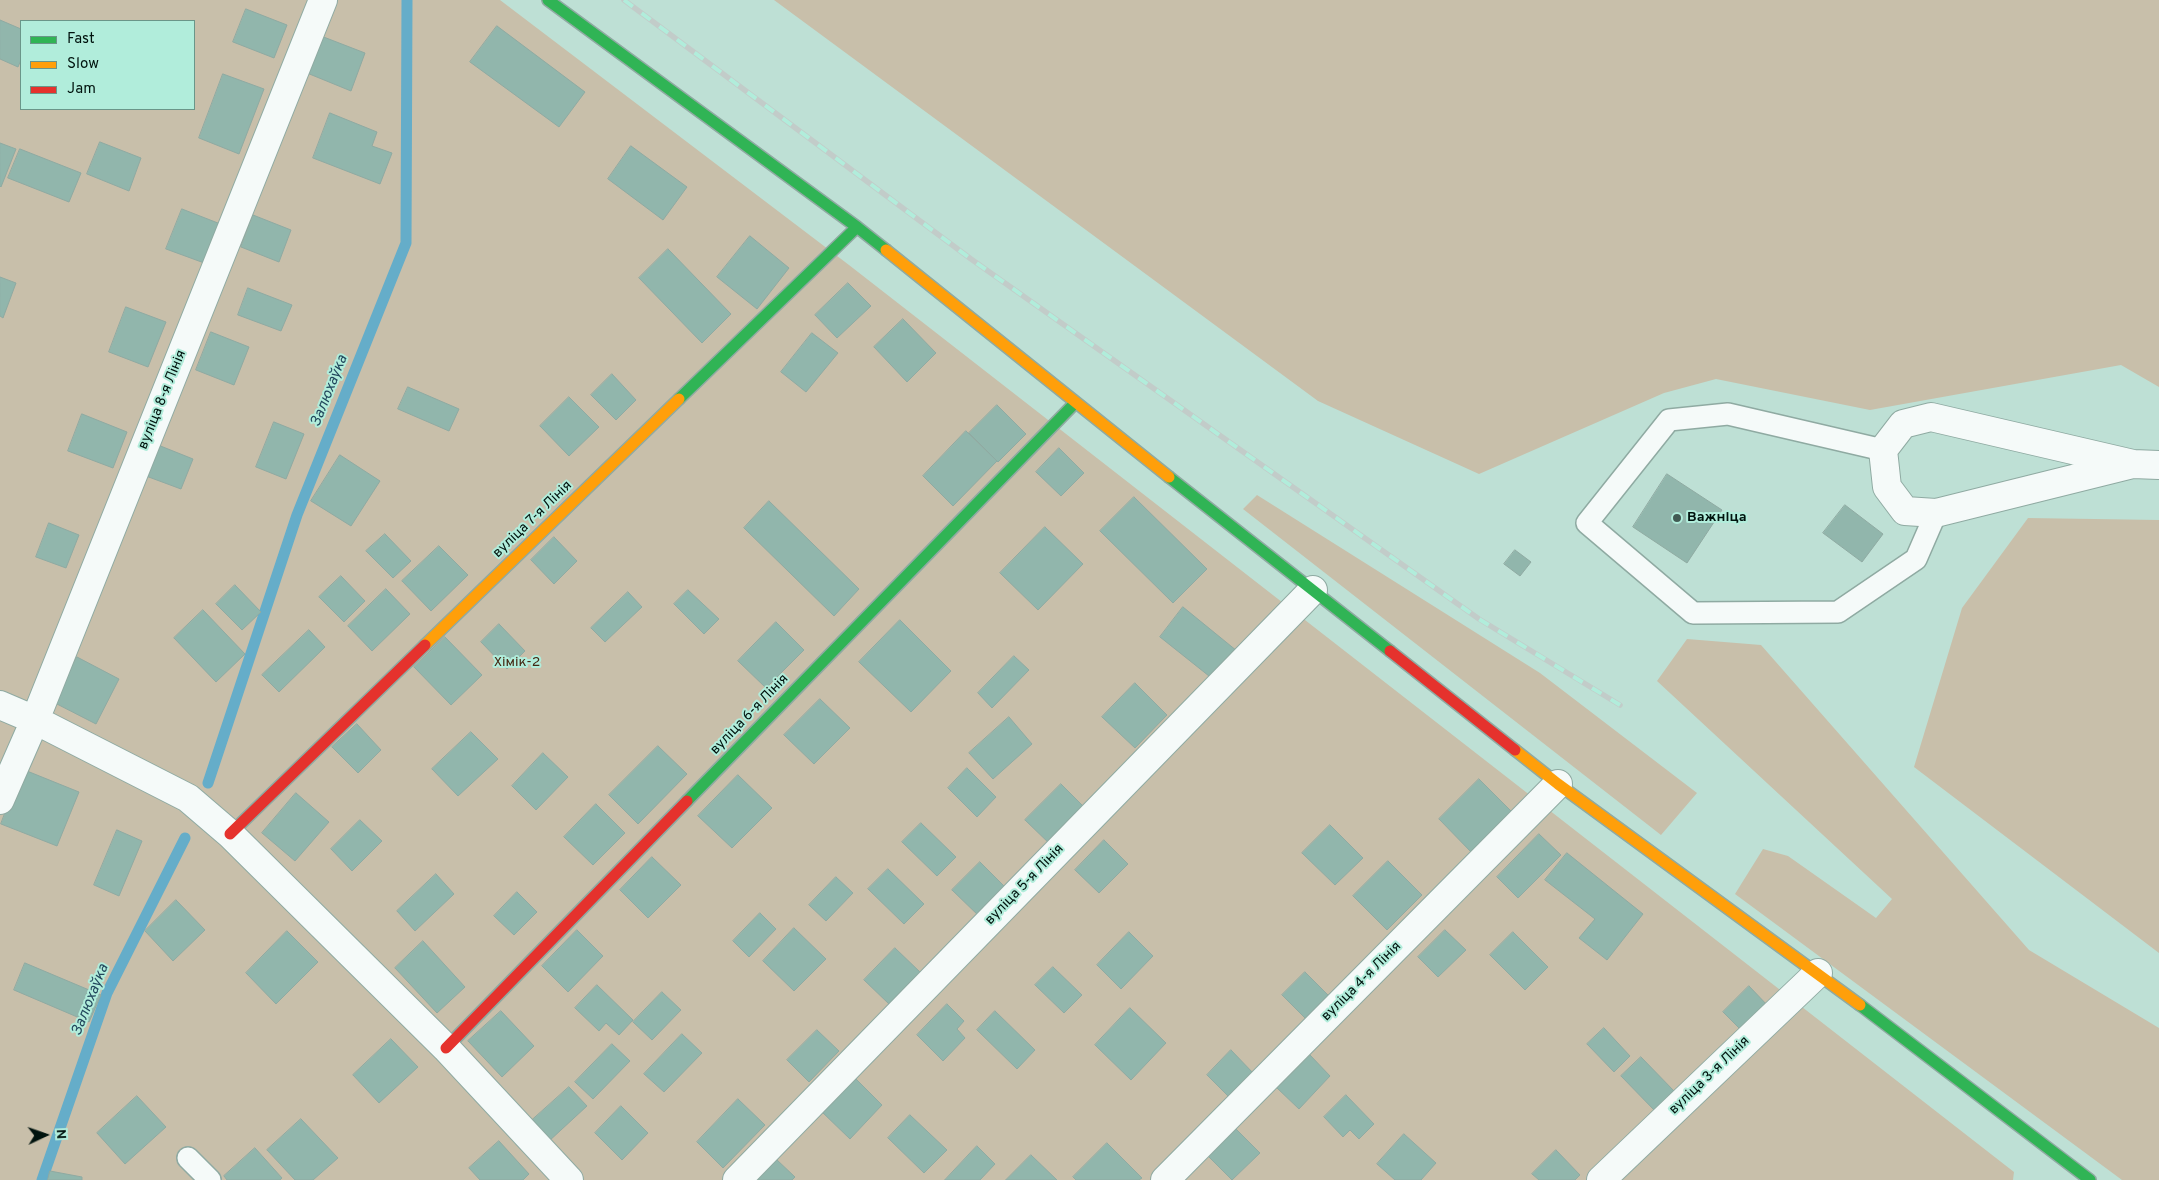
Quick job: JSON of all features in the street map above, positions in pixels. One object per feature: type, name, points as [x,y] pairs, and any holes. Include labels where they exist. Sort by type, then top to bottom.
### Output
[{"type":"street","name":"вуліца 8-я Лінія","points":[[0,800],[35,720],[323,0]]},
{"type":"street","points":[[548,0],[857,227],[1558,784],[1818,973],[2090,1180]]},
{"type":"street","name":"вуліца 7-я Лінія","points":[[230,834],[857,227]]},
{"type":"street","name":"вуліца 6-я Лінія","points":[[446,1048],[1075,402]]},
{"type":"street","points":[[1931,417],[2146,465],[1936,513],[1905,511],[1887,487],[1883,450],[1903,424],[1931,417]]},
{"type":"street","name":"вуліца 5-я Лінія","points":[[737,1180],[1313,590]]},
{"type":"street","points":[[0,705],[35,720],[188,798],[230,834],[446,1048],[569,1180]]},
{"type":"street","name":"вуліца 4-я Лінія","points":[[1165,1180],[1558,784]]},
{"type":"street","name":"вуліца 3-я Лінія","points":[[1601,1180],[1818,973]]},
{"type":"lane","points":[[1883,450],[1728,414],[1669,420],[1587,524],[1693,613],[1838,612],[1916,559],[1936,513]]},
{"type":"lane","points":[[188,1158],[210,1180]]},
{"type":"green space","name":"Хімік-2","points":[[0,0],[500,0],[849,265],[2014,1172],[2013,1180],[0,1180]]},
{"type":"green space","points":[[774,0],[2159,0],[2159,387],[2121,365],[1870,410],[1716,379],[1664,393],[1479,474],[1318,401]]},
{"type":"green space","points":[[1257,495],[1540,673],[1697,793],[1661,835],[1243,509]]},
{"type":"green space","points":[[2028,518],[2159,520],[2159,953],[1914,767],[1962,608]]},
{"type":"green space","points":[[1687,639],[1761,645],[2029,950],[2159,1028],[2159,1180],[2122,1180],[1735,894],[1763,849],[1788,856],[1876,918],[1892,899],[1657,681]]},
{"type":"building","points":[[246,9],[287,25],[274,58],[233,42]]},
{"type":"building","points":[[0,20],[20,29],[20,62],[18,67],[0,59]]},
{"type":"building","points":[[497,26],[585,92],[559,127],[470,62]]},
{"type":"building","points":[[321,36],[365,53],[351,91],[307,73]]},
{"type":"building","points":[[223,74],[264,89],[239,154],[199,138]]},
{"type":"building","points":[[330,113],[377,132],[372,146],[392,153],[380,184],[313,158]]},
{"type":"building","points":[[100,142],[141,158],[129,191],[87,174]]},
{"type":"building","points":[[0,143],[16,149],[1,187],[0,186]]},
{"type":"building","points":[[631,146],[687,187],[663,220],[608,179]]},
{"type":"building","points":[[20,149],[81,173],[69,202],[8,178]]},
{"type":"building","points":[[182,209],[223,225],[207,264],[166,249]]},
{"type":"building","points":[[253,215],[291,230],[279,262],[241,247]]},
{"type":"building","points":[[750,236],[789,268],[757,309],[717,277]]},
{"type":"building","points":[[668,249],[731,314],[702,343],[639,278]]},
{"type":"building","points":[[0,277],[16,283],[3,318],[0,316]]},
{"type":"building","points":[[848,283],[871,306],[837,338],[815,315]]},
{"type":"building","points":[[248,288],[292,305],[281,331],[238,315]]},
{"type":"building","points":[[126,307],[166,322],[148,367],[109,352]]},
{"type":"building","points":[[903,319],[936,353],[907,382],[874,347]]},
{"type":"building","points":[[211,332],[249,347],[234,385],[196,370]]},
{"type":"building","points":[[812,333],[838,353],[806,392],[781,372]]},
{"type":"building","points":[[612,374],[636,400],[616,420],[591,395]]},
{"type":"building","points":[[408,387],[459,409],[449,431],[398,409]]},
{"type":"building","points":[[569,397],[599,427],[569,456],[540,426]]},
{"type":"building","points":[[997,405],[1026,434],[998,462],[969,433]]},
{"type":"building","points":[[82,414],[127,432],[113,468],[68,451]]},
{"type":"building","points":[[274,422],[304,434],[286,479],[256,467]]},
{"type":"building","points":[[966,431],[997,461],[953,506],[923,476]]},
{"type":"building","points":[[158,445],[193,459],[181,489],[146,476]]},
{"type":"building","points":[[1059,448],[1084,473],[1061,496],[1036,472]]},
{"type":"building","points":[[340,455],[380,481],[351,526],[311,501]]},
{"type":"building","name":"Важніца","points":[[1667,474],[1722,510],[1687,563],[1633,527]]},
{"type":"building","points":[[1134,497],[1207,569],[1173,603],[1100,531]]},
{"type":"building","points":[[769,501],[859,589],[834,616],[744,528]]},
{"type":"building","points":[[1845,505],[1883,534],[1862,562],[1823,533]]},
{"type":"building","points":[[49,523],[79,535],[66,568],[36,557]]},
{"type":"building","points":[[1045,527],[1083,564],[1038,610],[1000,573]]},
{"type":"building","points":[[385,534],[411,561],[393,578],[366,551]]},
{"type":"building","points":[[554,537],[577,561],[554,584],[531,560]]},
{"type":"building","points":[[439,546],[468,575],[431,611],[402,581]]},
{"type":"building","points":[[1515,550],[1531,562],[1520,576],[1504,564]]},
{"type":"building","points":[[341,576],[365,601],[344,622],[319,597]]},
{"type":"building","points":[[235,585],[261,612],[242,630],[216,604]]},
{"type":"building","points":[[386,589],[410,614],[372,651],[348,626]]},
{"type":"building","points":[[688,590],[719,619],[704,634],[674,604]]},
{"type":"building","points":[[628,592],[642,607],[605,642],[591,628]]},
{"type":"building","points":[[1183,607],[1237,651],[1214,680],[1160,637]]},
{"type":"building","points":[[203,610],[245,654],[216,682],[174,638]]},
{"type":"building","points":[[900,620],[951,671],[911,712],[859,662]]},
{"type":"building","points":[[776,622],[804,650],[766,688],[738,661]]},
{"type":"building","points":[[499,624],[525,651],[507,669],[481,642]]},
{"type":"building","points":[[309,630],[325,647],[279,692],[262,675]]},
{"type":"building","points":[[445,637],[482,675],[451,705],[414,667]]},
{"type":"building","points":[[1014,656],[1029,670],[992,708],[978,693]]},
{"type":"building","points":[[77,657],[119,679],[96,724],[53,702]]},
{"type":"building","points":[[1135,683],[1167,715],[1135,748],[1102,717]]},
{"type":"building","points":[[820,699],[850,728],[814,764],[784,735]]},
{"type":"building","points":[[1009,717],[1032,744],[993,779],[969,753]]},
{"type":"building","points":[[357,724],[381,750],[358,773],[332,747]]},
{"type":"building","points":[[471,732],[498,759],[458,796],[432,769]]},
{"type":"building","points":[[658,746],[687,774],[638,824],[609,795]]},
{"type":"building","points":[[543,753],[568,777],[536,810],[512,786]]},
{"type":"building","points":[[967,768],[996,797],[977,817],[948,788]]},
{"type":"building","points":[[22,769],[79,792],[57,846],[1,824]]},
{"type":"building","points":[[738,775],[772,808],[732,848],[698,816]]},
{"type":"building","points":[[1479,779],[1513,813],[1472,853],[1439,819]]},
{"type":"building","points":[[1061,784],[1088,811],[1053,847],[1025,820]]},
{"type":"building","points":[[296,793],[329,822],[295,861],[262,833]]},
{"type":"building","points":[[596,804],[625,833],[593,865],[564,837]]},
{"type":"building","points":[[360,820],[382,841],[352,871],[331,849]]},
{"type":"building","points":[[921,823],[956,857],[937,876],[902,842]]},
{"type":"building","points":[[1330,825],[1363,858],[1335,885],[1302,853]]},
{"type":"building","points":[[117,830],[142,841],[119,896],[94,885]]},
{"type":"building","points":[[1539,834],[1561,855],[1518,898],[1497,877]]},
{"type":"building","points":[[1104,840],[1128,864],[1099,893],[1075,870]]},
{"type":"building","points":[[1567,853],[1643,914],[1607,960],[1579,938],[1595,919],[1545,880]]},
{"type":"building","points":[[652,857],[681,885],[648,918],[620,890]]},
{"type":"building","points":[[1388,861],[1422,895],[1387,930],[1353,896]]},
{"type":"building","points":[[980,862],[1008,890],[981,918],[952,890]]},
{"type":"building","points":[[888,869],[924,904],[904,924],[868,889]]},
{"type":"building","points":[[436,874],[454,894],[415,931],[397,911]]},
{"type":"building","points":[[836,877],[853,893],[826,921],[809,905]]},
{"type":"building","points":[[517,892],[537,912],[514,935],[494,916]]},
{"type":"building","points":[[176,900],[205,930],[173,961],[145,931]]},
{"type":"building","points":[[760,913],[776,929],[749,957],[733,941]]},
{"type":"building","points":[[794,928],[826,959],[794,991],[763,961]]},
{"type":"building","points":[[577,930],[603,956],[568,992],[542,966]]},
{"type":"building","points":[[1445,930],[1466,950],[1438,977],[1418,957]]},
{"type":"building","points":[[287,931],[318,962],[276,1004],[246,973]]},
{"type":"building","points":[[1129,932],[1153,956],[1121,989],[1097,965]]},
{"type":"building","points":[[1513,932],[1548,967],[1525,990],[1490,955]]},
{"type":"building","points":[[423,941],[465,987],[437,1013],[395,968]]},
{"type":"building","points":[[895,948],[920,972],[889,1004],[864,980]]},
{"type":"building","points":[[25,963],[101,995],[89,1022],[14,990]]},
{"type":"building","points":[[1053,967],[1082,995],[1064,1013],[1035,985]]},
{"type":"building","points":[[1305,972],[1331,998],[1308,1021],[1282,995]]},
{"type":"building","points":[[597,985],[633,1020],[619,1035],[606,1023],[599,1031],[575,1008]]},
{"type":"building","points":[[1749,986],[1769,1007],[1743,1032],[1723,1012]]},
{"type":"building","points":[[662,992],[681,1010],[652,1040],[633,1022]]},
{"type":"building","points":[[947,1004],[964,1021],[957,1029],[965,1038],[943,1061],[917,1035]]},
{"type":"building","points":[[1130,1008],[1166,1043],[1131,1080],[1095,1045]]},
{"type":"building","points":[[501,1011],[534,1046],[502,1077],[468,1041]]},
{"type":"building","points":[[995,1011],[1035,1050],[1017,1069],[977,1030]]},
{"type":"building","points":[[1604,1028],[1630,1056],[1614,1072],[1587,1044]]},
{"type":"building","points":[[817,1030],[839,1051],[809,1082],[787,1060]]},
{"type":"building","points":[[682,1034],[702,1053],[664,1092],[644,1074]]},
{"type":"building","points":[[391,1039],[418,1067],[379,1103],[353,1075]]},
{"type":"building","points":[[612,1044],[630,1061],[593,1099],[575,1082]]},
{"type":"building","points":[[1231,1050],[1254,1074],[1230,1098],[1207,1075]]},
{"type":"building","points":[[1310,1055],[1330,1076],[1299,1109],[1277,1088]]},
{"type":"building","points":[[1641,1057],[1674,1091],[1654,1110],[1621,1076]]},
{"type":"building","points":[[854,1077],[882,1105],[850,1139],[821,1111]]},
{"type":"building","points":[[569,1087],[587,1106],[548,1142],[530,1122]]},
{"type":"building","points":[[1346,1095],[1374,1124],[1359,1139],[1350,1130],[1343,1137],[1324,1117]]},
{"type":"building","points":[[137,1096],[166,1127],[125,1164],[97,1133]]},
{"type":"building","points":[[738,1099],[765,1125],[723,1168],[697,1142]]},
{"type":"building","points":[[621,1106],[648,1133],[622,1160],[595,1133]]},
{"type":"building","points":[[910,1115],[947,1150],[924,1173],[888,1138]]},
{"type":"building","points":[[301,1119],[338,1158],[313,1180],[295,1180],[267,1150]]},
{"type":"building","points":[[1235,1128],[1260,1153],[1232,1180],[1207,1155]]},
{"type":"building","points":[[1404,1134],[1436,1163],[1421,1180],[1395,1180],[1377,1164]]},
{"type":"building","points":[[499,1141],[529,1174],[523,1180],[480,1180],[469,1168]]},
{"type":"building","points":[[1107,1143],[1142,1178],[1139,1180],[1076,1180],[1073,1177]]},
{"type":"building","points":[[977,1146],[995,1164],[980,1180],[945,1180]]},
{"type":"building","points":[[255,1148],[282,1178],[280,1180],[227,1180],[224,1176]]},
{"type":"building","points":[[1556,1150],[1580,1175],[1575,1180],[1539,1180],[1532,1174]]},
{"type":"building","points":[[1031,1155],[1057,1180],[1006,1180]]},
{"type":"building","points":[[776,1159],[795,1177],[792,1180],[756,1180]]},
{"type":"building","points":[[50,1171],[82,1177],[82,1180],[48,1180]]},
{"type":"waterway","name":"Залюхаўка","points":[[208,783],[297,515],[406,243],[407,0]]},
{"type":"waterway","name":"Залюхаўка","points":[[42,1180],[107,993],[185,838]]},
{"type":"railway","points":[[624,0],[971,259],[1479,619],[1620,705]]},
{"type":"traffic: fast","points":[[548,0],[886,250]]},
{"type":"traffic: fast","points":[[679,399],[857,227]]},
{"type":"traffic: fast","points":[[687,801],[1075,403]]},
{"type":"traffic: fast","points":[[1169,477],[1390,651]]},
{"type":"traffic: fast","points":[[1860,1005],[2090,1180]]},
{"type":"traffic: slow","points":[[886,250],[1169,477]]},
{"type":"traffic: slow","points":[[425,645],[679,399]]},
{"type":"traffic: slow","points":[[1515,750],[1558,784],[1860,1005]]},
{"type":"traffic: jam","points":[[230,834],[425,645]]},
{"type":"traffic: jam","points":[[1390,651],[1515,750]]},
{"type":"traffic: jam","points":[[446,1048],[687,801]]},
{"type":"place","name":"Важніца","points":[[1677,518]]}]
